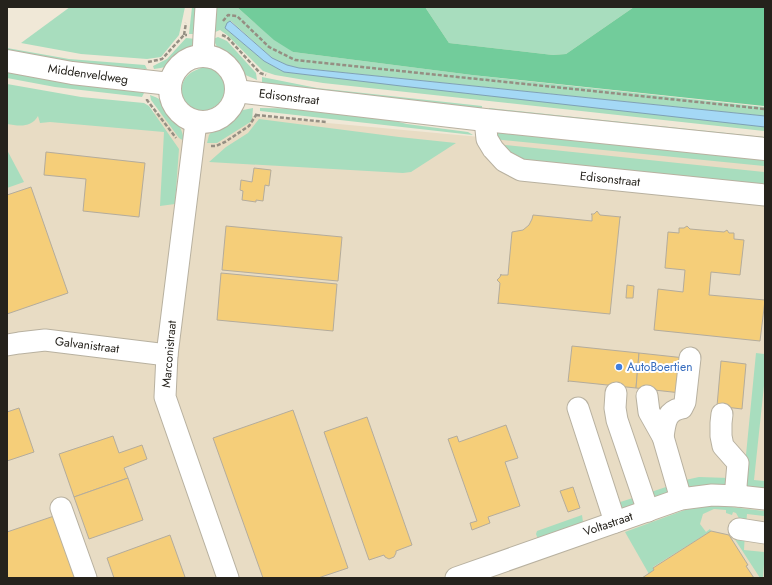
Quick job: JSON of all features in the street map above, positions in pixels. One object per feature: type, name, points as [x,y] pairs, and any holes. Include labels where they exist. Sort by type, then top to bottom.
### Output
[{"type":"main road","points":[[195,56],[203,56],[214,57],[231,70],[235,80],[236,91],[230,109],[223,116],[215,120],[196,122],[186,118],[178,112],[173,104],[170,94],[170,84],[174,73],[181,64],[195,56]]},
{"type":"main road","name":"Middenveldweg","points":[[7,61],[72,73],[170,84]]},
{"type":"main road","name":"Edisonstraat","points":[[236,91],[485,120],[765,149]]},
{"type":"street","points":[[203,56],[206,7]]},
{"type":"street","name":"Edisonstraat","points":[[485,120],[487,139],[492,149],[504,161],[521,170],[765,195]]},
{"type":"street","name":"Marconistraat","points":[[196,122],[167,355],[165,397],[228,578]]},
{"type":"street","name":"Galvanistraat","points":[[7,345],[45,340],[167,355]]},
{"type":"street","points":[[663,437],[664,425],[669,414],[675,409],[682,408],[685,402],[690,358]]},
{"type":"street","points":[[616,393],[615,408],[617,420],[648,511]]},
{"type":"street","points":[[647,396],[649,412],[663,437],[681,499]]},
{"type":"street","points":[[578,408],[615,522]]},
{"type":"street","points":[[722,414],[721,436],[723,446],[733,455],[738,463],[736,486],[738,496]]},
{"type":"street","name":"Voltastraat","points":[[456,578],[681,499],[712,495],[765,499]]},
{"type":"street","points":[[61,508],[86,578]]},
{"type":"street","points":[[739,529],[765,533]]},
{"type":"path","points":[[222,22],[228,15],[237,16],[269,47],[295,60],[765,109]]},
{"type":"shaded area","points":[[18,109],[251,116],[765,163],[765,578],[7,578],[7,122]]},
{"type":"green space","points":[[70,7],[185,7],[179,35],[161,57],[147,59],[81,54],[21,43]]},
{"type":"green space","points":[[192,7],[198,7],[195,34],[189,34]]},
{"type":"green space","points":[[212,7],[237,7],[293,52],[472,75],[765,107],[765,116],[299,68],[287,65],[272,58],[231,21],[225,28],[264,61],[284,72],[765,126],[765,131],[323,83],[275,75],[263,71],[227,35],[220,30],[213,33]]},
{"type":"green space","points":[[237,7],[425,7],[449,43],[553,55],[566,54],[634,7],[765,7],[765,106],[472,75],[293,52],[274,40]]},
{"type":"green space","points":[[425,7],[634,7],[566,54],[553,55],[449,43]]},
{"type":"green space","points":[[218,37],[227,41],[256,73],[257,80],[243,74],[220,53],[213,39]]},
{"type":"green space","points":[[186,38],[196,39],[183,55],[167,66],[154,69],[153,66],[167,59]]},
{"type":"green space","points":[[7,48],[69,59],[145,65],[147,69],[95,67],[7,53]]},
{"type":"green space","points":[[203,67],[213,68],[223,76],[226,85],[226,93],[221,102],[217,105],[207,110],[199,111],[191,108],[185,102],[182,95],[182,87],[185,79],[192,72]]},
{"type":"green space","points":[[7,69],[144,93],[142,97],[55,87],[7,78]]},
{"type":"green space","points":[[262,77],[317,88],[482,106],[482,111],[317,93],[262,83]]},
{"type":"green space","points":[[7,84],[81,97],[144,103],[149,106],[179,149],[175,204],[160,206],[164,132],[50,122],[40,123],[38,116],[32,123],[20,126],[7,124]]},
{"type":"green space","points":[[150,95],[160,99],[165,104],[181,129],[184,141],[179,138],[151,100]]},
{"type":"green space","points":[[253,108],[252,121],[217,143],[207,143],[209,135],[214,129],[243,110]]},
{"type":"green space","points":[[260,108],[317,109],[375,116],[407,124],[468,132],[473,135],[260,111]]},
{"type":"green space","points":[[489,108],[765,137],[765,141],[489,111]]},
{"type":"green space","points":[[259,119],[456,143],[411,172],[403,173],[209,162],[226,147],[248,133]]},
{"type":"green space","points":[[501,131],[765,158],[765,166],[493,139],[496,133]]},
{"type":"green space","points":[[496,144],[765,172],[765,190],[520,164]]},
{"type":"green space","points":[[7,150],[24,182],[7,188]]},
{"type":"green space","points":[[756,353],[765,354],[765,376],[754,480],[765,481],[765,490],[747,488],[744,475]]},
{"type":"green space","points":[[699,477],[729,478],[727,486],[706,485],[686,487],[681,481]]},
{"type":"green space","points":[[669,486],[668,493],[654,498],[648,493]]},
{"type":"green space","points":[[636,497],[637,505],[621,511],[614,504]]},
{"type":"green space","points":[[714,505],[765,511],[765,516],[747,514],[746,526],[736,513],[733,512],[732,515],[726,513],[726,510],[714,509],[703,514],[700,524],[706,532],[710,529],[711,531],[653,567],[654,570],[649,574],[625,532],[698,506]]},
{"type":"green space","points":[[582,515],[583,522],[579,525],[538,539],[536,534],[537,531]]},
{"type":"green space","points":[[745,532],[744,550],[765,552],[763,577],[765,578],[760,578],[734,538]]},
{"type":"water","points":[[230,21],[272,58],[287,65],[299,68],[765,116],[765,127],[284,72],[264,61],[225,28],[227,23]]},
{"type":"building","points":[[46,152],[145,163],[139,217],[83,211],[86,179],[44,175]]},
{"type":"building","points":[[254,168],[271,170],[269,186],[265,185],[263,201],[256,200],[256,202],[242,200],[243,191],[240,190],[241,180],[252,182]]},
{"type":"building","points":[[31,187],[68,293],[7,314],[7,195]]},
{"type":"building","points":[[597,211],[600,215],[621,217],[610,314],[498,303],[500,283],[497,280],[501,274],[508,275],[512,232],[523,230],[529,225],[533,215],[592,221],[591,214],[594,214]]},
{"type":"building","points":[[226,226],[342,237],[338,281],[222,270]]},
{"type":"building","points":[[687,226],[690,229],[724,232],[727,230],[729,233],[734,233],[734,239],[744,240],[740,275],[711,272],[709,295],[765,300],[760,341],[654,330],[658,289],[683,292],[685,270],[665,268],[668,232],[679,233],[679,228],[684,228]]},
{"type":"building","points":[[221,273],[337,284],[333,331],[217,320]]},
{"type":"building","points":[[627,285],[634,286],[633,298],[626,298]]},
{"type":"building","points":[[572,346],[639,353],[636,388],[568,382]]},
{"type":"building","points":[[639,353],[685,358],[681,393],[636,388]]},
{"type":"building","points":[[721,361],[746,364],[742,409],[717,406]]},
{"type":"building","points":[[19,408],[34,452],[7,461],[7,412]]},
{"type":"building","points":[[293,410],[348,568],[318,578],[263,578],[213,438]]},
{"type":"building","points":[[367,417],[412,545],[396,551],[394,557],[389,559],[384,555],[369,560],[324,432]]},
{"type":"building","points":[[506,425],[518,458],[505,462],[520,506],[488,517],[490,523],[472,530],[470,523],[477,521],[448,439],[457,436],[459,442]]},
{"type":"building","points":[[113,436],[119,453],[142,445],[147,459],[124,468],[128,478],[74,497],[59,454]]},
{"type":"building","points":[[128,478],[143,520],[89,539],[74,497]]},
{"type":"building","points":[[573,487],[580,508],[568,512],[560,491]]},
{"type":"building","points":[[57,515],[79,578],[7,578],[7,532]]},
{"type":"building","points":[[711,531],[729,535],[748,565],[746,566],[754,578],[642,578],[654,570],[653,568]]},
{"type":"building","points":[[170,535],[185,577],[114,578],[107,558]]},
{"type":"place","name":"AutoBoertien","points":[[619,367]]}]
